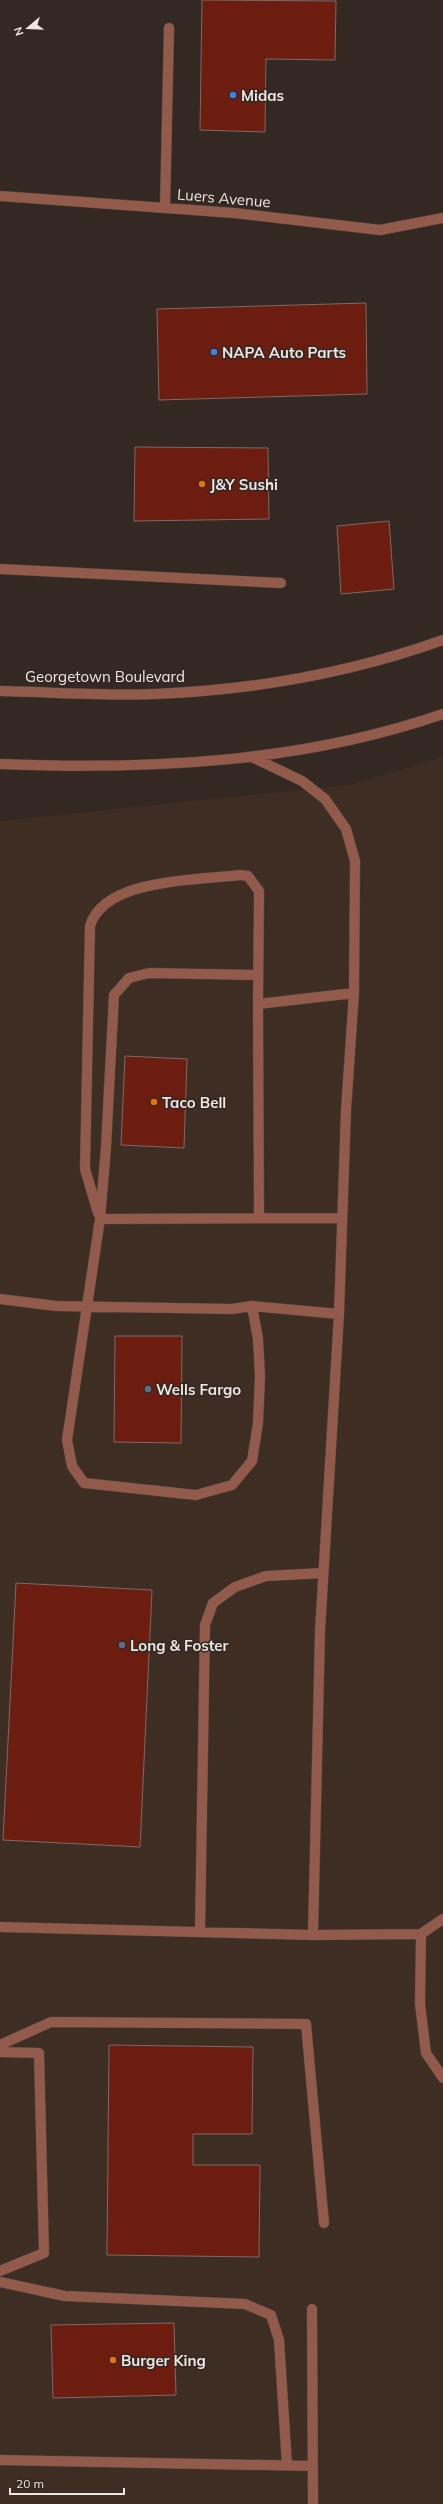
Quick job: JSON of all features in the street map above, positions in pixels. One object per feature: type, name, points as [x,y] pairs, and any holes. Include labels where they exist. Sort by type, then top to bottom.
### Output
[{"type":"street","points":[[165,208],[169,28]]},
{"type":"street","name":"Luers Avenue","points":[[0,196],[234,213],[380,230],[443,218]]},
{"type":"street","points":[[0,569],[281,583]]},
{"type":"street","name":"Georgetown Boulevard","points":[[0,691],[154,694],[240,688],[321,675],[416,650],[443,640]]},
{"type":"street","points":[[0,764],[171,764],[254,758],[338,742],[443,714]]},
{"type":"street","points":[[254,758],[302,780],[325,799],[346,828],[355,861],[354,994],[342,1218],[339,1314],[320,1631],[313,1935]]},
{"type":"street","points":[[100,1219],[85,1169],[90,926],[93,916],[100,908],[127,892],[150,885],[240,875],[248,876],[259,891],[257,975],[259,1218]]},
{"type":"street","points":[[252,1306],[258,1339],[260,1376],[258,1423],[252,1461],[232,1485],[196,1496],[84,1483],[72,1466],[67,1440],[85,1307],[100,1219],[106,1147],[114,995],[128,978],[149,973],[257,975]]},
{"type":"street","points":[[258,1004],[354,994]]},
{"type":"street","points":[[100,1219],[342,1218]]},
{"type":"street","points":[[0,1299],[56,1306],[232,1309],[252,1306],[339,1314]]},
{"type":"street","points":[[200,1931],[205,1625],[213,1603],[235,1587],[266,1576],[323,1573]]},
{"type":"street","points":[[0,1927],[313,1935],[421,1934],[443,1919]]},
{"type":"street","points":[[421,1934],[420,2004],[426,2053],[443,2078]]},
{"type":"street","points":[[0,2045],[51,2022],[306,2024],[324,2223]]},
{"type":"street","points":[[0,2052],[39,2053],[44,2254],[0,2271]]},
{"type":"street","points":[[0,2282],[65,2296],[245,2304],[271,2315],[278,2340],[287,2465]]},
{"type":"street","points":[[312,2309],[314,2504]]},
{"type":"street","points":[[0,2460],[313,2466]]},
{"type":"shaded area","points":[[443,757],[443,2504],[0,2504],[0,821],[349,785]]},
{"type":"building","name":"Midas","points":[[202,0],[336,1],[335,60],[266,59],[265,132],[200,130]]},
{"type":"building","points":[[366,303],[367,394],[159,400],[157,309]]},
{"type":"building","name":"J&Y Sushi","points":[[135,447],[268,448],[269,519],[134,521]]},
{"type":"building","points":[[389,521],[394,589],[341,594],[337,526]]},
{"type":"building","name":"Taco Bell","points":[[125,1056],[187,1059],[184,1148],[121,1145]]},
{"type":"building","name":"Wells Fargo","points":[[115,1336],[182,1336],[181,1443],[114,1442]]},
{"type":"building","points":[[16,1583],[152,1590],[140,1847],[3,1840]]},
{"type":"building","points":[[109,2045],[253,2047],[252,2134],[193,2134],[193,2165],[260,2165],[259,2257],[107,2255]]},
{"type":"building","name":"Burger King","points":[[174,2323],[176,2395],[53,2398],[51,2325]]},
{"type":"place","name":"Midas","points":[[233,95]]},
{"type":"place","name":"NAPA Auto Parts","points":[[214,352]]},
{"type":"place","name":"J&Y Sushi","points":[[202,484]]},
{"type":"place","name":"Taco Bell","points":[[154,1102]]},
{"type":"place","name":"Wells Fargo","points":[[148,1389]]},
{"type":"place","name":"Long & Foster","points":[[122,1645]]},
{"type":"place","name":"Burger King","points":[[113,2360]]}]
